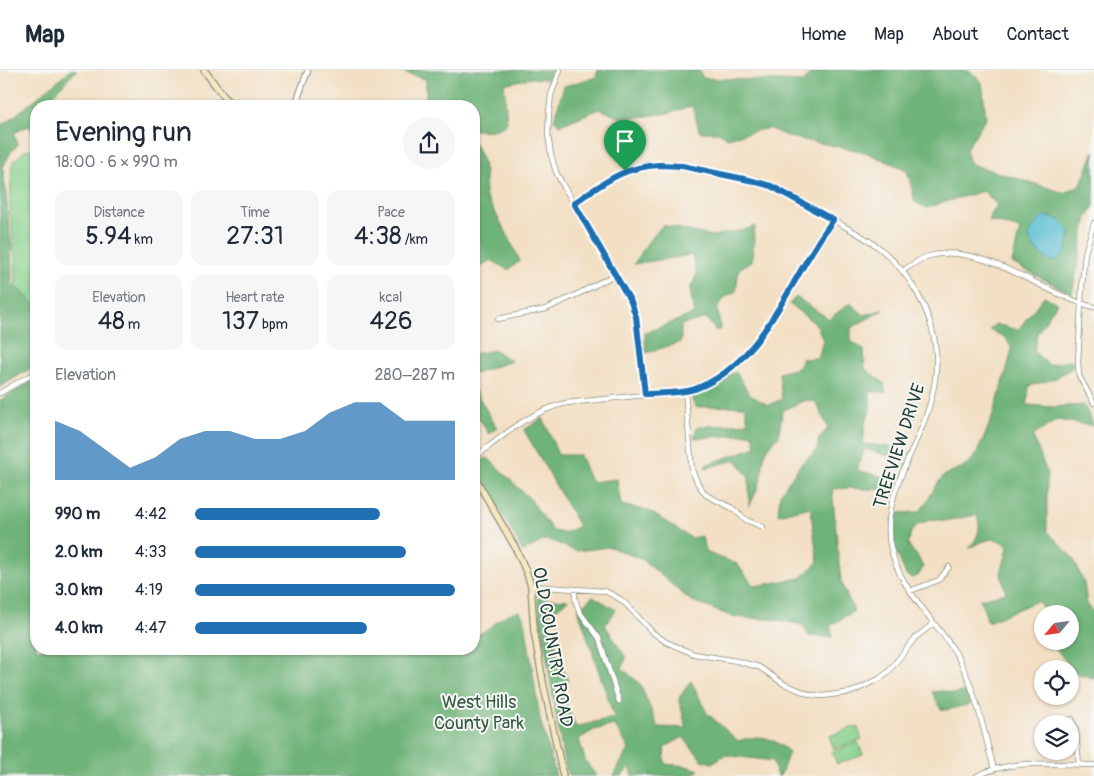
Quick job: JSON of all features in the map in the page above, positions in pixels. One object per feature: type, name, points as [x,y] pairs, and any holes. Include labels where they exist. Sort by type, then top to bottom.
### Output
[{"type":"main road","points":[[204,70],[226,100]]},
{"type":"main road","name":"OLD COUNTRY ROAD","points":[[480,486],[515,547],[531,586],[534,631],[563,776]]},
{"type":"street","points":[[297,100],[308,70]]},
{"type":"street","points":[[560,70],[551,95],[549,113],[548,135],[551,155],[556,172],[631,302],[636,317],[645,394]]},
{"type":"street","name":"TREEVIEW DRIVE","points":[[574,203],[625,171],[642,166],[682,166],[749,180],[771,186],[876,245],[890,256],[903,272],[926,313],[933,332],[936,369],[930,405],[900,477],[890,511],[889,543],[900,575],[955,652],[965,672],[973,692],[994,768]]},
{"type":"street","points":[[480,453],[524,420],[552,406],[645,394],[685,391],[694,389],[722,374],[753,344],[782,304],[833,220]]},
{"type":"street","points":[[1094,223],[1085,253],[1078,344],[1079,376],[1094,403]]},
{"type":"street","points":[[903,272],[914,263],[928,256],[959,254],[975,257],[1010,270],[1054,293],[1094,307]]},
{"type":"street","points":[[498,319],[546,309],[616,274]]},
{"type":"street","points":[[0,393],[30,376]]},
{"type":"street","points":[[685,391],[692,470],[698,484],[706,495],[732,508],[746,520],[763,527]]},
{"type":"street","points":[[910,591],[939,580],[949,567]]},
{"type":"street","points":[[531,586],[605,591],[620,599],[652,632],[666,642],[694,654],[737,660],[759,667],[784,684],[811,695],[823,696],[852,692],[879,679],[889,671],[915,638],[934,623]]},
{"type":"street","points":[[575,589],[574,599],[579,611],[599,638],[618,701]]},
{"type":"street","points":[[1079,760],[1079,765]]},
{"type":"street","points":[[977,776],[994,768],[1038,764],[1094,765]]},
{"type":"green space","points":[[71,70],[77,70],[48,100],[34,100]]},
{"type":"green space","points":[[406,70],[551,70],[549,79],[530,78],[504,84],[507,123],[500,128],[487,131],[480,130],[480,100],[425,100],[426,79],[405,73]]},
{"type":"green space","points":[[598,70],[699,70],[703,78],[804,82],[813,70],[965,70],[971,72],[982,82],[986,118],[966,149],[970,164],[1065,193],[1081,184],[1094,151],[1094,206],[1087,217],[1072,294],[1012,263],[1020,229],[988,220],[997,205],[983,191],[927,208],[915,202],[907,170],[865,152],[789,137],[768,128],[727,138],[719,132],[700,132],[692,106],[668,113],[623,119],[600,109],[560,125],[554,120],[564,86],[596,77]],"holes":[[[1051,216],[1060,220],[1070,230],[1068,245],[1049,260],[1035,250],[1030,234],[1040,220]]]},
{"type":"green space","points":[[30,103],[30,128],[28,126],[14,133],[18,145],[11,152],[3,167],[11,242],[12,284],[30,300],[30,369],[0,387],[0,125],[7,122]]},
{"type":"green space","points":[[30,149],[30,308],[14,300],[16,275],[10,203],[12,164],[25,150]]},
{"type":"green space","points":[[480,154],[485,173],[485,195],[520,261],[508,270],[491,260],[480,268]]},
{"type":"green space","points":[[663,225],[712,236],[755,226],[752,261],[739,269],[736,291],[725,297],[717,309],[721,330],[715,330],[706,318],[681,325],[681,342],[646,353],[645,333],[694,314],[690,289],[697,274],[692,255],[634,264],[648,242]]},
{"type":"green space","points":[[1044,296],[1057,303],[1037,334],[1034,352],[1049,365],[1073,360],[1073,367],[1054,379],[1029,386],[1027,405],[1052,407],[1084,405],[1094,426],[1057,420],[1033,436],[1047,473],[1047,531],[1073,558],[1084,583],[1087,604],[1094,613],[1094,678],[1079,674],[1079,660],[1065,660],[1057,650],[1079,650],[1079,605],[1041,605],[1037,601],[988,622],[980,599],[1006,593],[1001,574],[1008,547],[994,539],[969,548],[978,533],[977,515],[944,521],[933,519],[918,524],[911,532],[908,545],[918,557],[923,567],[919,575],[913,578],[906,575],[896,551],[892,521],[899,513],[919,512],[943,477],[969,463],[982,442],[995,409],[1012,349],[1006,338],[990,330],[995,324],[1018,330]]},
{"type":"green space","points":[[796,297],[829,319],[850,303],[864,315],[885,309],[851,328],[851,341],[864,350],[865,369],[884,383],[886,393],[870,391],[870,411],[865,424],[863,444],[896,447],[900,454],[893,457],[865,449],[856,470],[887,478],[890,490],[832,489],[841,582],[854,611],[830,626],[833,637],[809,636],[803,625],[779,620],[733,617],[690,600],[643,560],[610,547],[576,551],[552,541],[544,540],[523,552],[480,474],[480,461],[488,458],[530,499],[553,531],[564,533],[579,526],[524,430],[543,418],[558,455],[580,455],[591,482],[617,479],[621,505],[649,511],[691,538],[702,536],[705,552],[737,564],[754,586],[801,578],[818,562],[810,507],[778,515],[780,494],[801,464],[818,449],[818,440],[828,428],[816,402],[805,400],[782,411],[779,436],[765,454],[759,485],[749,507],[749,477],[736,460],[705,468],[706,465],[756,447],[753,434],[694,438],[697,427],[748,423],[745,406],[695,407],[690,393],[736,372],[750,395],[768,405],[782,399],[779,373],[798,368],[802,359],[818,358],[823,341],[817,325],[789,304]]},
{"type":"green space","points":[[495,350],[511,361],[480,372],[480,353]]},
{"type":"green space","name":"West Hills County Park","points":[[30,382],[30,655],[480,655],[480,634],[506,615],[520,611],[525,621],[540,719],[556,776],[0,776],[0,400]]},
{"type":"green space","points":[[480,399],[497,428],[489,434],[480,420]]},
{"type":"green space","points":[[593,596],[616,610],[605,625],[626,658],[622,668],[640,684],[658,727],[686,728],[679,698],[691,681],[707,713],[738,741],[759,737],[765,738],[777,743],[789,752],[780,776],[777,776],[773,761],[725,755],[712,763],[702,760],[683,737],[664,748],[665,764],[686,766],[699,770],[691,776],[633,776],[630,766],[622,776],[614,776],[622,759],[629,750],[614,725],[594,730],[579,739],[585,760],[596,776],[569,776],[564,763],[537,598],[568,600],[547,615],[556,645],[557,658],[568,680],[562,695],[576,727],[614,717],[578,609]]},
{"type":"green space","points":[[943,691],[954,694],[966,691],[971,704],[946,710],[941,709],[932,692]]},
{"type":"green space","points":[[857,726],[862,739],[834,749],[829,736]]},
{"type":"green space","points":[[858,742],[863,755],[837,764],[832,752]]},
{"type":"water","points":[[1045,216],[1060,220],[1070,230],[1068,245],[1062,257],[1053,262],[1037,251],[1030,238],[1034,226]]},
{"type":"route","points":[[642,166],[682,166],[749,180],[771,186],[833,220],[782,304],[753,344],[722,374],[694,389],[645,394],[636,317],[631,302],[574,203],[609,179],[625,171],[642,166]]}]
